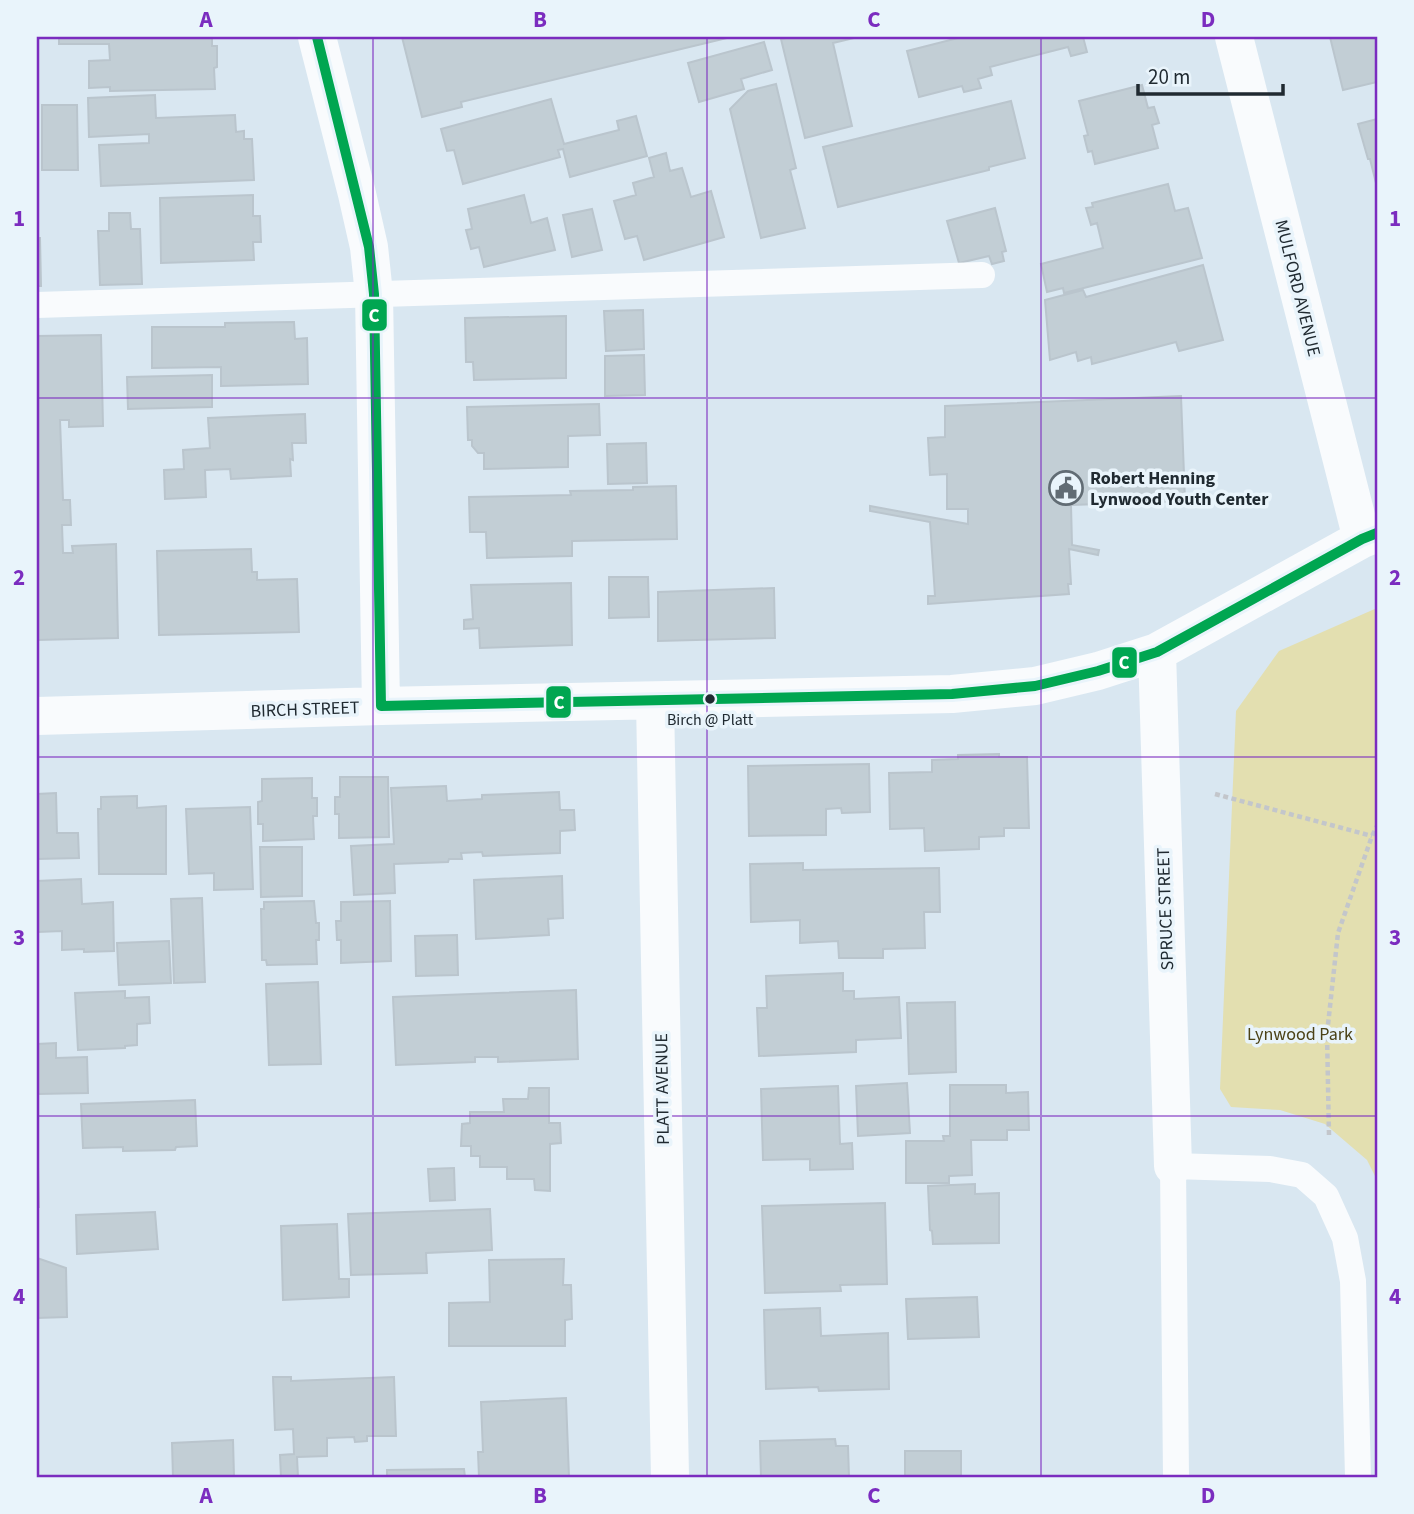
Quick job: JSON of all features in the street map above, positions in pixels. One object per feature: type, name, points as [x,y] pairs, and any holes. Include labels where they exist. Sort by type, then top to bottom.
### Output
[{"type":"street","points":[[317,37],[369,247],[374,294],[381,706]]},
{"type":"street","name":"MULFORD AVENUE","points":[[1234,37],[1370,536]]},
{"type":"street","name":"BIRCH STREET","points":[[37,716],[952,694],[1035,686],[1098,671],[1157,652],[1370,536]]},
{"type":"street","name":"SPRUCE STREET","points":[[1157,652],[1174,1166]]},
{"type":"street","name":"PLATT AVENUE","points":[[654,702],[670,1477]]},
{"type":"lane","points":[[37,305],[982,275]]},
{"type":"lane","points":[[1174,1166],[1270,1168],[1301,1175],[1326,1196],[1345,1238],[1353,1281],[1358,1477]]},
{"type":"lane","name":"SPRUCE STREET","points":[[1174,1166],[1176,1477]]},
{"type":"path","points":[[1215,794],[1373,836]]},
{"type":"path","points":[[1329,1135],[1328,1034],[1338,933],[1377,827]]},
{"type":"green space","name":"Lynwood Park","points":[[1377,608],[1377,1180],[1367,1160],[1325,1124],[1280,1110],[1231,1107],[1220,1089],[1236,711],[1279,651]]},
{"type":"building","points":[[59,37],[212,37],[212,46],[217,46],[215,89],[110,91],[110,87],[89,88],[89,61],[110,60],[109,44],[59,44]]},
{"type":"building","points":[[402,37],[731,37],[461,102],[462,107],[422,117]]},
{"type":"building","points":[[858,37],[833,43],[852,126],[805,138],[781,39]]},
{"type":"building","points":[[962,37],[1083,37],[1087,52],[1071,56],[1068,47],[990,67],[992,75],[978,79],[981,88],[964,92],[962,86],[919,97],[907,51]]},
{"type":"building","points":[[1330,37],[1377,37],[1377,82],[1343,90]]},
{"type":"building","points":[[764,42],[772,70],[741,79],[744,89],[699,102],[688,63]]},
{"type":"building","points":[[776,84],[796,168],[790,170],[805,228],[761,238],[730,109],[748,91]]},
{"type":"building","points":[[1142,85],[1148,108],[1154,107],[1159,123],[1152,125],[1158,148],[1095,164],[1092,151],[1088,152],[1084,136],[1088,135],[1079,101]]},
{"type":"building","points":[[155,95],[156,118],[235,115],[236,132],[244,131],[244,139],[252,139],[254,180],[101,186],[99,145],[149,143],[149,134],[89,137],[88,98]]},
{"type":"building","points":[[551,99],[564,144],[619,130],[617,121],[636,116],[647,156],[570,177],[563,149],[558,150],[560,157],[463,184],[454,150],[447,151],[441,129]]},
{"type":"building","points":[[1011,101],[1025,158],[989,167],[989,170],[838,207],[823,147]]},
{"type":"building","points":[[42,105],[77,105],[78,170],[42,170]]},
{"type":"building","points":[[1377,119],[1377,187],[1358,124]]},
{"type":"building","points":[[666,153],[670,171],[682,168],[691,197],[711,191],[724,237],[644,260],[637,236],[625,239],[614,201],[636,195],[633,183],[654,177],[649,158]]},
{"type":"building","points":[[1168,184],[1175,211],[1188,208],[1202,258],[1064,293],[1063,288],[1047,292],[1041,264],[1103,248],[1097,223],[1091,225],[1086,208],[1093,207],[1092,203]]},
{"type":"building","points":[[253,195],[253,216],[260,216],[261,242],[253,242],[254,260],[161,263],[160,198]]},
{"type":"building","points":[[524,195],[531,223],[547,218],[555,250],[484,267],[479,247],[471,249],[466,230],[472,229],[468,209]]},
{"type":"building","points":[[995,208],[1006,251],[1002,252],[1004,261],[992,264],[989,256],[959,263],[947,221]]},
{"type":"building","points":[[592,209],[602,250],[572,257],[563,215]]},
{"type":"building","points":[[109,213],[130,213],[131,229],[140,229],[142,284],[100,285],[98,231],[109,231]]},
{"type":"building","points":[[37,238],[40,238],[41,286],[37,286]]},
{"type":"building","points":[[1203,265],[1223,340],[1179,351],[1176,342],[1092,364],[1091,357],[1078,361],[1076,352],[1050,360],[1045,300],[1083,290],[1086,297]]},
{"type":"building","points":[[643,310],[644,349],[606,351],[604,311]]},
{"type":"building","points":[[566,316],[566,378],[474,380],[473,362],[466,362],[465,318]]},
{"type":"building","points":[[294,322],[295,339],[307,338],[308,384],[221,386],[221,367],[152,368],[152,327],[225,327],[225,323]]},
{"type":"building","points":[[101,335],[103,426],[69,427],[69,420],[60,420],[63,500],[70,500],[71,525],[62,525],[63,553],[73,553],[72,546],[116,544],[118,638],[37,640],[37,336]]},
{"type":"building","points":[[644,355],[645,395],[605,396],[605,356]]},
{"type":"building","points":[[212,375],[212,407],[128,409],[127,377]]},
{"type":"building","name":"Robert Henning Lynwood Youth Center","points":[[1181,396],[1185,501],[1071,505],[1072,545],[1099,550],[1098,555],[1069,549],[1069,594],[928,604],[928,596],[935,596],[930,522],[870,511],[870,506],[968,524],[968,509],[947,509],[947,474],[930,475],[928,438],[945,437],[945,406]]},
{"type":"building","points":[[599,404],[600,435],[568,436],[568,467],[484,469],[484,453],[478,453],[472,446],[472,440],[468,440],[467,407]]},
{"type":"building","points":[[305,414],[306,443],[292,443],[291,476],[231,479],[230,469],[205,470],[206,497],[165,499],[164,470],[184,469],[183,450],[210,448],[208,418]]},
{"type":"building","points":[[646,443],[647,483],[608,484],[607,444]]},
{"type":"building","points":[[676,486],[677,539],[572,541],[572,556],[487,558],[486,532],[470,532],[469,497],[571,495],[570,491]]},
{"type":"building","points":[[251,549],[252,572],[257,572],[257,580],[297,579],[299,632],[159,635],[157,551]]},
{"type":"building","points":[[609,577],[648,577],[649,617],[609,618]]},
{"type":"building","points":[[571,583],[572,645],[480,648],[479,628],[464,629],[464,620],[473,619],[471,585]]},
{"type":"building","points":[[774,588],[775,638],[658,641],[658,592]]},
{"type":"building","points":[[999,754],[999,757],[1027,757],[1029,828],[1004,828],[1004,836],[979,837],[979,849],[925,851],[924,828],[890,829],[889,773],[932,772],[932,760],[958,759],[958,755]]},
{"type":"building","points":[[869,764],[870,812],[842,813],[841,808],[826,809],[826,835],[749,836],[748,766]]},
{"type":"building","points":[[340,777],[388,777],[389,837],[339,838],[339,814],[335,814],[335,797],[340,797]]},
{"type":"building","points":[[312,778],[312,798],[317,798],[317,816],[313,816],[314,839],[263,841],[263,824],[258,824],[262,779]]},
{"type":"building","points":[[446,786],[447,801],[482,799],[482,795],[559,792],[560,810],[574,810],[575,830],[560,831],[560,853],[483,856],[482,852],[461,853],[462,859],[449,859],[448,862],[394,864],[395,893],[354,895],[351,846],[394,844],[391,788]]},
{"type":"building","points":[[56,793],[57,833],[78,833],[79,858],[37,859],[37,794]]},
{"type":"building","points":[[137,796],[137,808],[166,806],[166,874],[99,874],[98,809],[101,809],[101,797]]},
{"type":"building","points":[[250,807],[253,889],[214,890],[214,873],[189,874],[186,809]]},
{"type":"building","points":[[260,847],[302,847],[302,896],[261,897]]},
{"type":"building","points":[[803,863],[803,870],[939,868],[940,912],[924,912],[925,948],[883,949],[883,958],[839,958],[838,941],[800,943],[800,920],[751,922],[750,864]]},
{"type":"building","points":[[562,876],[563,918],[548,919],[549,935],[476,939],[474,880]]},
{"type":"building","points":[[81,879],[82,904],[113,902],[114,951],[62,950],[62,931],[38,932],[37,881]]},
{"type":"building","points":[[202,898],[205,982],[174,983],[171,899]]},
{"type":"building","points":[[314,901],[316,923],[319,923],[319,940],[316,940],[317,964],[267,965],[266,960],[262,960],[261,909],[264,909],[264,902]]},
{"type":"building","points":[[390,901],[391,961],[341,963],[341,940],[337,940],[336,921],[341,921],[341,902]]},
{"type":"building","points":[[457,935],[458,975],[416,976],[415,936]]},
{"type":"building","points":[[169,941],[171,983],[119,985],[117,943]]},
{"type":"building","points":[[843,973],[843,991],[854,991],[854,999],[899,997],[901,1038],[856,1040],[856,1052],[759,1056],[757,1008],[767,1008],[766,976]]},
{"type":"building","points":[[318,982],[321,1064],[269,1065],[266,984]]},
{"type":"building","points":[[576,990],[578,1059],[498,1062],[498,1057],[475,1057],[475,1062],[396,1065],[393,997]]},
{"type":"building","points":[[125,991],[125,998],[149,997],[150,1023],[137,1024],[137,1045],[78,1050],[75,993]]},
{"type":"building","points":[[955,1002],[956,1072],[909,1074],[907,1003]]},
{"type":"building","points":[[56,1043],[56,1058],[87,1057],[88,1093],[37,1094],[37,1044]]},
{"type":"building","points":[[907,1083],[910,1133],[858,1136],[856,1086]]},
{"type":"building","points":[[950,1085],[1006,1085],[1006,1093],[1028,1092],[1029,1130],[1007,1130],[1007,1140],[971,1140],[972,1175],[949,1176],[949,1183],[906,1183],[906,1141],[944,1141],[943,1136],[950,1136]]},
{"type":"building","points":[[838,1086],[840,1144],[852,1143],[853,1169],[810,1170],[810,1159],[763,1160],[761,1089]]},
{"type":"building","points":[[529,1088],[549,1088],[549,1123],[560,1123],[561,1143],[550,1144],[550,1191],[535,1190],[534,1179],[507,1179],[507,1167],[480,1167],[480,1156],[471,1156],[471,1146],[461,1146],[462,1124],[470,1123],[470,1112],[504,1112],[503,1099],[528,1099]]},
{"type":"building","points":[[195,1100],[197,1146],[176,1147],[175,1150],[123,1151],[123,1147],[83,1148],[81,1104]]},
{"type":"building","points":[[37,1126],[39,1207],[37,1207]]},
{"type":"building","points":[[454,1168],[455,1200],[430,1201],[428,1169]]},
{"type":"building","points":[[975,1184],[975,1194],[999,1193],[999,1243],[933,1244],[928,1186]]},
{"type":"building","points":[[885,1203],[887,1284],[840,1285],[841,1291],[765,1293],[762,1206]]},
{"type":"building","points":[[490,1209],[492,1250],[426,1253],[427,1273],[351,1275],[348,1214]]},
{"type":"building","points":[[155,1212],[158,1249],[77,1254],[76,1215]]},
{"type":"building","points":[[337,1224],[339,1279],[349,1279],[349,1297],[283,1300],[281,1226]]},
{"type":"building","points":[[37,1258],[66,1268],[67,1317],[37,1318]]},
{"type":"building","points":[[564,1259],[563,1285],[571,1285],[572,1319],[565,1320],[565,1346],[449,1346],[449,1303],[490,1302],[489,1260]]},
{"type":"building","points":[[977,1297],[979,1337],[908,1339],[906,1299]]},
{"type":"building","points":[[820,1308],[821,1336],[888,1333],[889,1389],[766,1389],[764,1310]]},
{"type":"building","points":[[273,1377],[291,1377],[291,1381],[394,1377],[396,1436],[367,1436],[367,1441],[355,1442],[354,1437],[327,1438],[327,1456],[297,1457],[298,1477],[281,1477],[280,1455],[294,1454],[293,1429],[275,1430]]},
{"type":"building","points":[[566,1398],[569,1477],[479,1477],[478,1452],[483,1452],[481,1402]]},
{"type":"building","points":[[835,1439],[836,1446],[848,1446],[849,1477],[761,1477],[760,1441]]},
{"type":"building","points":[[233,1440],[234,1477],[173,1477],[172,1443]]},
{"type":"building","points":[[905,1451],[961,1451],[961,1477],[905,1477]]},
{"type":"building","points":[[464,1469],[465,1477],[387,1477],[387,1470]]},
{"type":"transit line","name":"C","points":[[317,37],[369,247],[374,294],[381,706],[952,694],[1035,686],[1098,671],[1157,652],[1377,533]]},
{"type":"place","name":"Robert Henning Lynwood Youth Center","points":[[1066,488]]},
{"type":"place","name":"Birch @ Platt","points":[[710,699]]}]
